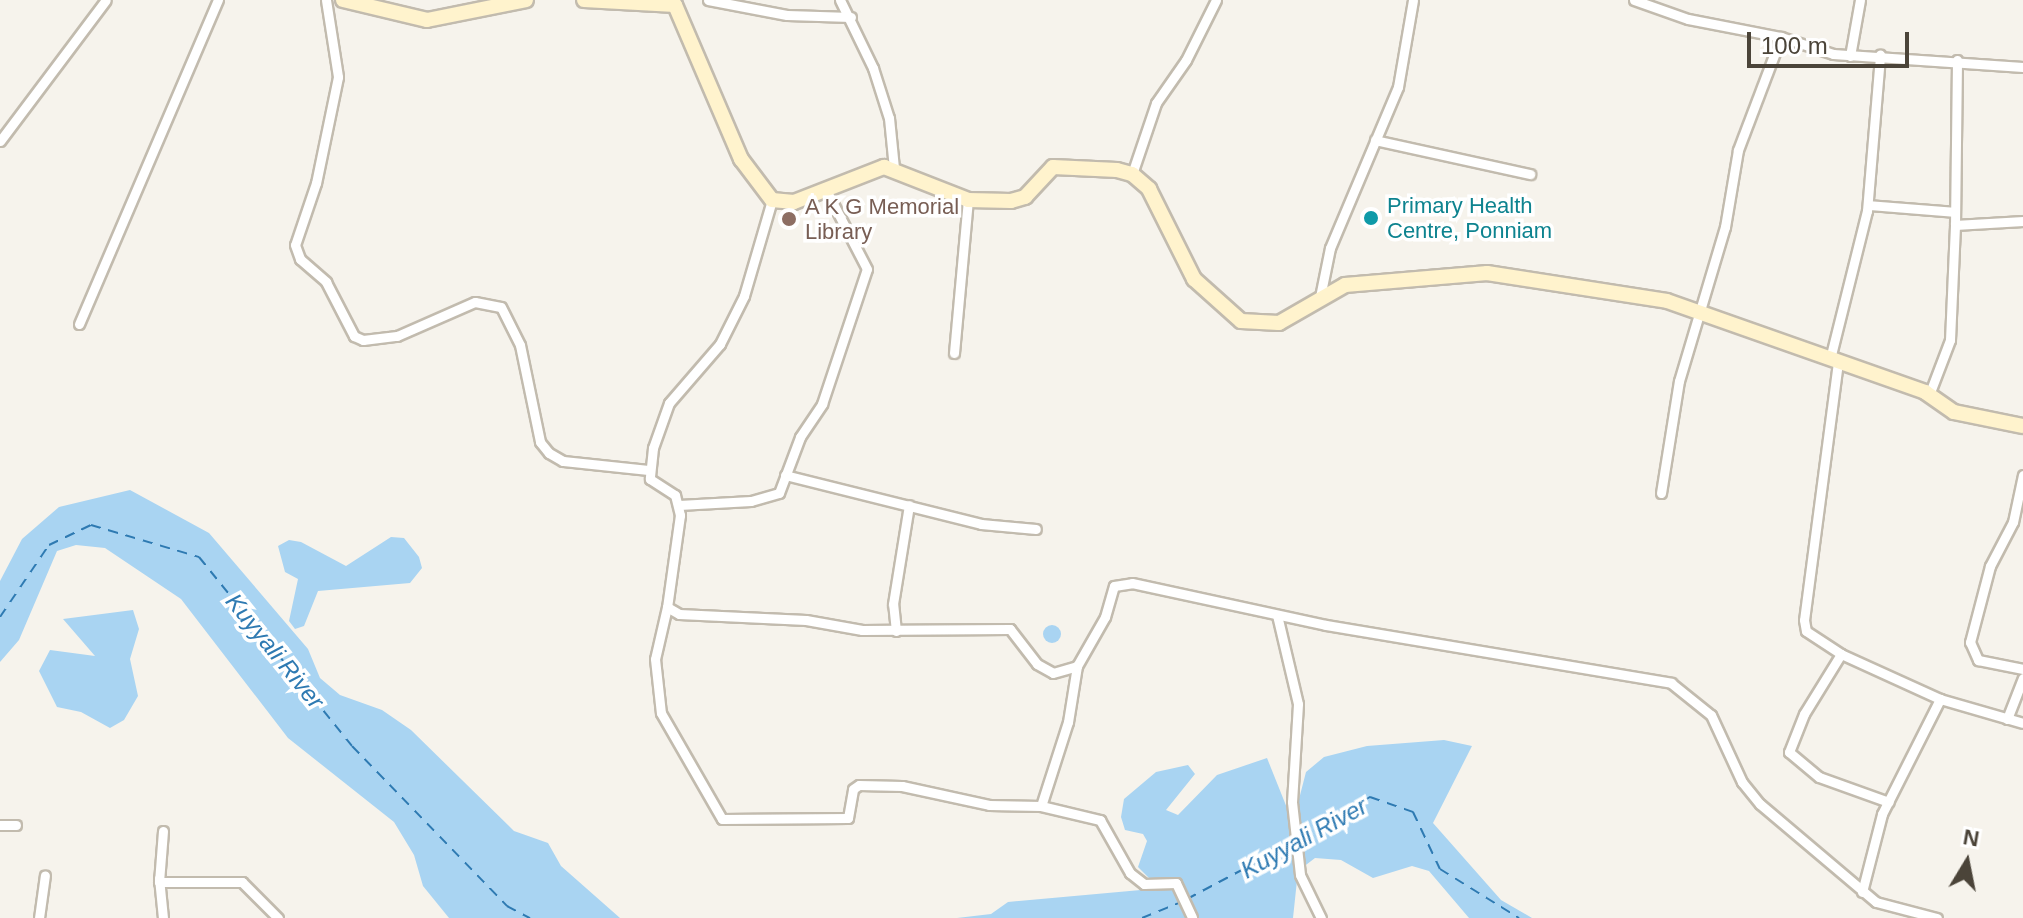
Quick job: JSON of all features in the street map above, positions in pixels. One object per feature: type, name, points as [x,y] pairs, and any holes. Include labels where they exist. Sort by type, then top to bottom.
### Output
[{"type":"main road","points":[[343,0],[427,20],[526,0]]},
{"type":"main road","points":[[584,0],[677,2],[741,159],[772,200],[794,202],[857,174],[894,168],[968,200],[1025,197],[1037,179],[1067,165],[1132,174],[1149,189],[1166,216],[1175,251],[1194,279],[1225,310],[1241,321],[1279,323],[1345,285],[1487,273],[1603,289],[1699,310],[1929,395],[1954,412],[2023,426]]},
{"type":"street","points":[[0,141],[106,0]]},
{"type":"street","points":[[79,324],[218,0]]},
{"type":"street","points":[[326,0],[338,77],[316,183],[295,245],[300,259],[326,282],[354,336],[363,340],[397,336],[475,302],[501,307],[520,345],[540,442],[549,453],[563,461],[649,470]]},
{"type":"street","points":[[708,0],[787,15],[851,17]]},
{"type":"street","points":[[840,0],[851,17],[889,118],[894,168]]},
{"type":"street","points":[[1132,174],[1156,103],[1186,60],[1216,0]]},
{"type":"street","points":[[1320,297],[1330,248],[1398,87],[1413,0]]},
{"type":"street","points":[[1634,0],[1688,19],[1781,37],[1850,56],[1880,55],[2023,67]]},
{"type":"street","points":[[1850,56],[1860,0]]},
{"type":"street","points":[[1661,493],[1679,381],[1725,227],[1738,150],[1781,37]]},
{"type":"street","points":[[1880,55],[1868,205],[1834,360],[1804,620],[1806,631],[1841,654],[1940,699],[2023,723]]},
{"type":"street","points":[[1929,395],[1950,340],[1957,60]]},
{"type":"street","points":[[1375,140],[1530,174]]},
{"type":"street","points":[[679,505],[765,499],[779,493],[800,437],[822,404],[867,269],[826,190]]},
{"type":"street","points":[[772,200],[744,296],[720,344],[669,403],[649,470],[650,479],[675,495],[679,505],[667,607],[655,659],[661,713],[722,819],[848,818],[853,789],[859,785],[902,786],[989,805],[1041,806],[1100,820],[1130,873],[1144,884],[1176,883],[1192,918]]},
{"type":"street","points":[[954,353],[968,200]]},
{"type":"street","points":[[1868,205],[1955,212]]},
{"type":"street","points":[[1955,225],[2023,221]]},
{"type":"street","points":[[2023,426],[2023,433]]},
{"type":"street","points":[[785,475],[981,524],[1036,529]]},
{"type":"street","points":[[2023,475],[2013,522],[1990,566],[1970,642],[1978,660],[2023,669]]},
{"type":"street","points":[[896,631],[893,604],[909,505]]},
{"type":"street","points":[[1041,806],[1068,722],[1077,666],[1105,617],[1109,595],[1123,584],[1277,615],[1671,683],[1711,715],[1742,782],[1760,804],[1876,902],[1937,918]]},
{"type":"street","points":[[667,607],[679,614],[726,620],[806,620],[896,631],[1010,629],[1037,664],[1053,673],[1077,666]]},
{"type":"street","points":[[1277,615],[1298,704],[1292,802],[1300,875],[1321,918]]},
{"type":"street","points":[[1841,654],[1804,714],[1789,752],[1819,777],[1889,802]]},
{"type":"street","points":[[2007,719],[2023,678]]},
{"type":"street","points":[[1862,892],[1889,802],[1940,699]]},
{"type":"street","points":[[0,825],[16,825]]},
{"type":"street","points":[[159,882],[163,831]]},
{"type":"street","points":[[157,855],[163,918]]},
{"type":"street","points":[[39,918],[45,875]]},
{"type":"street","points":[[159,882],[242,882],[278,918]]},
{"type":"water","name":"Kuyyali River","points":[[130,490],[209,533],[308,649],[320,678],[340,695],[382,710],[411,730],[514,831],[548,843],[561,866],[620,918],[449,918],[423,886],[414,855],[394,822],[288,738],[181,599],[105,548],[76,545],[57,551],[19,640],[0,662],[0,581],[22,539],[59,507]]},
{"type":"water","points":[[391,537],[404,538],[419,557],[422,568],[410,583],[318,591],[304,626],[295,629],[289,621],[298,579],[285,572],[278,546],[289,540],[301,542],[346,566]]},
{"type":"water","points":[[133,610],[139,629],[130,659],[138,696],[124,720],[110,728],[81,712],[57,707],[39,671],[50,650],[95,656],[63,619]]},
{"type":"water","points":[[1052,625],[1061,634],[1052,643],[1043,634]]},
{"type":"water","name":"Kuyyali River","points":[[1444,740],[1472,746],[1433,823],[1501,900],[1532,918],[1469,918],[1429,871],[1412,866],[1373,878],[1341,860],[1315,858],[1298,871],[1293,918],[1197,918],[1178,879],[1149,878],[1138,867],[1147,841],[1143,834],[1125,830],[1121,817],[1124,799],[1156,772],[1188,765],[1195,774],[1166,810],[1178,815],[1217,775],[1267,758],[1287,808],[1298,803],[1306,772],[1324,757],[1367,746]]},
{"type":"water","points":[[1174,887],[1188,918],[957,918],[991,914],[1008,902]]},
{"type":"ferry route","points":[[0,617],[49,545],[91,525],[199,557],[352,746],[507,906],[530,918]]},
{"type":"ferry route","points":[[1300,839],[1370,797],[1413,812],[1440,869],[1519,918]]},
{"type":"ferry route","points":[[1187,899],[1291,844]]},
{"type":"ferry route","points":[[1142,918],[1181,902]]},
{"type":"place","name":"Primary Health Centre, Ponniam","points":[[1371,218]]},
{"type":"place","name":"A K G Memorial Library","points":[[789,219]]}]
